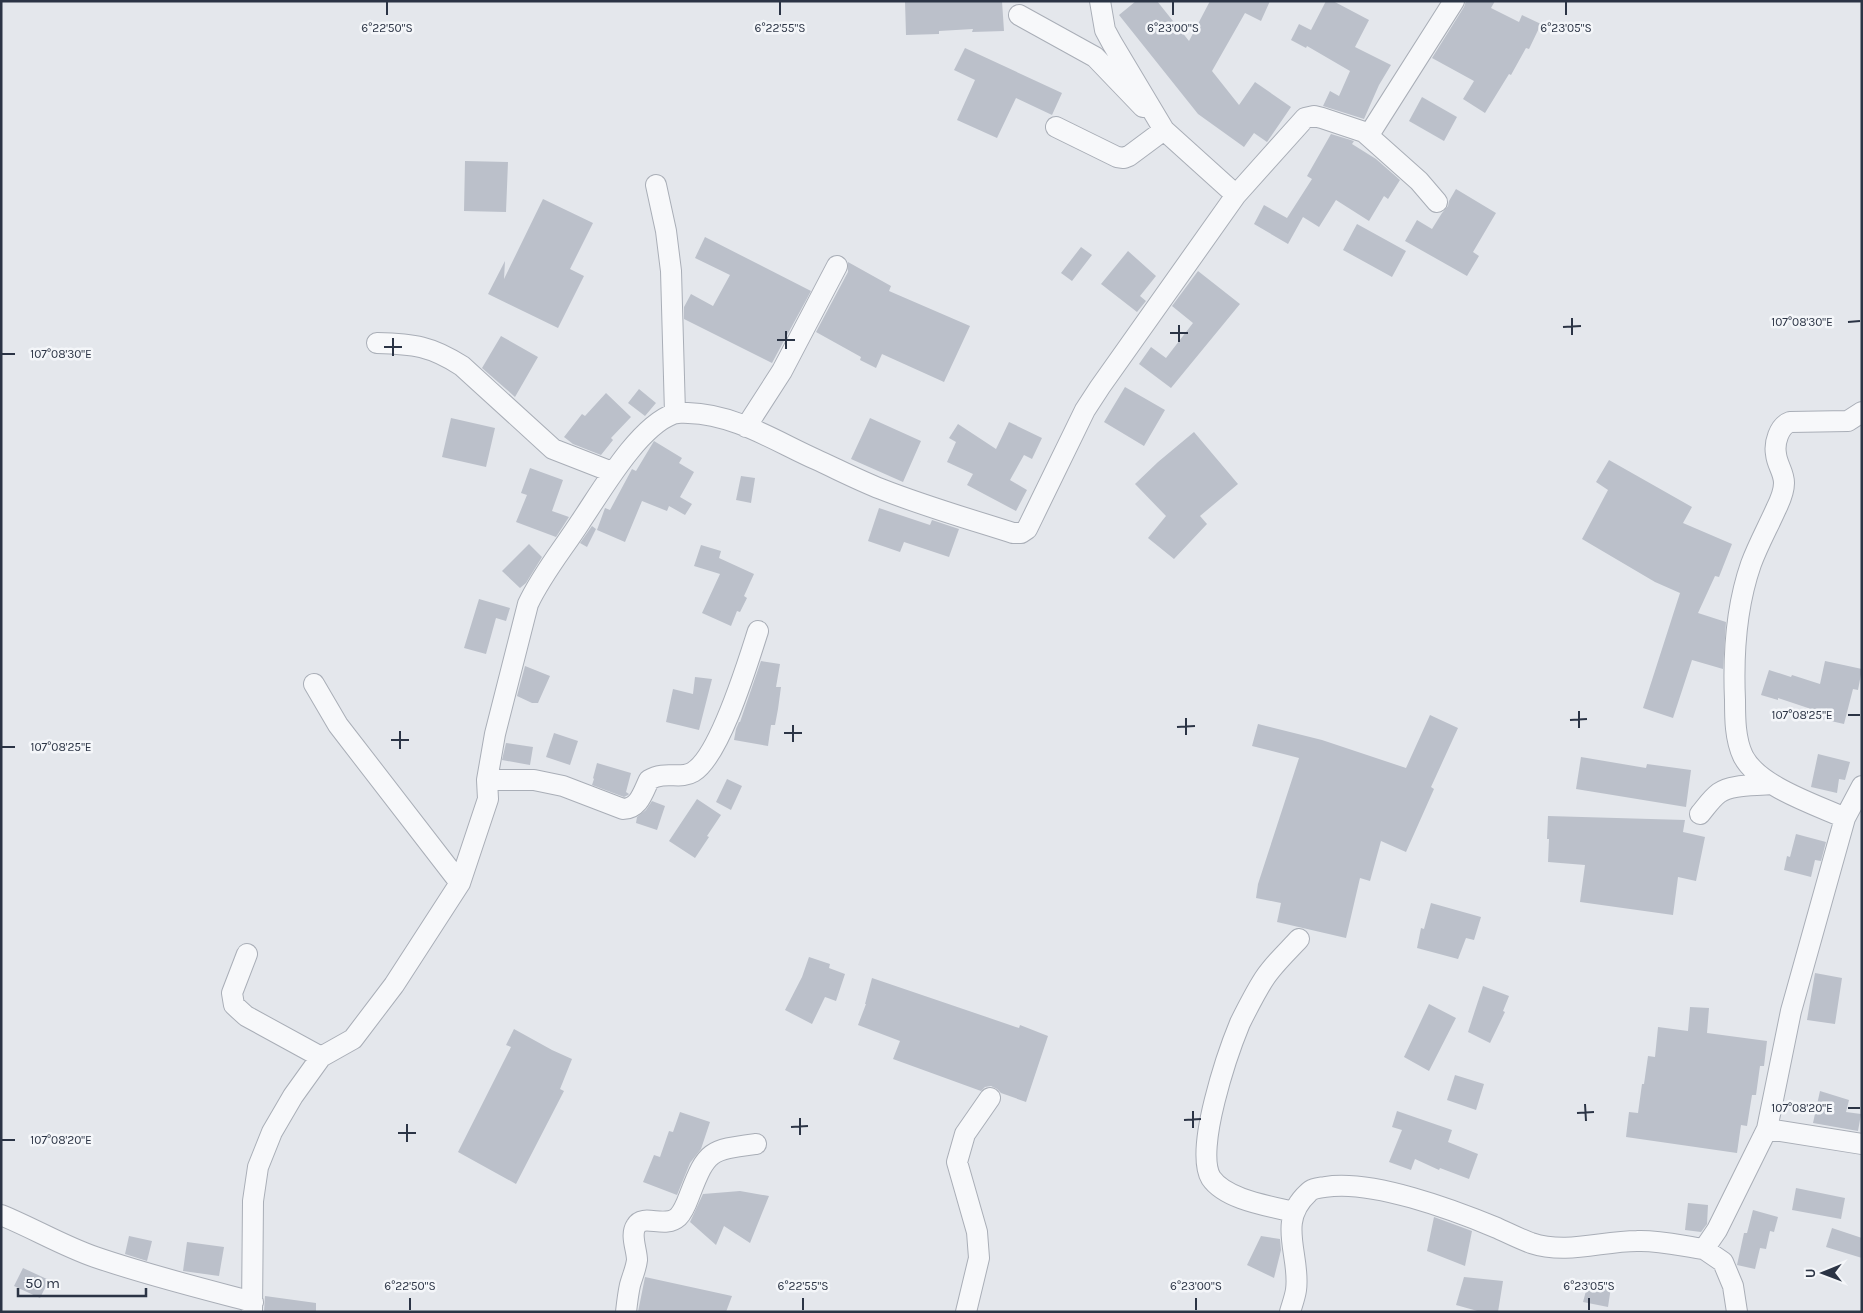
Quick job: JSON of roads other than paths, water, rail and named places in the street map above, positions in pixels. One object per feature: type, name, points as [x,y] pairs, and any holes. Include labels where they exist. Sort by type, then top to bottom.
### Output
[{"type":"street","points":[[1100,1],[1108,36],[1161,125]]},
{"type":"street","points":[[1364,132],[1372,130],[1454,1]]},
{"type":"street","points":[[1019,15],[1095,57],[1143,108],[1236,195]]},
{"type":"street","points":[[1,1215],[95,1257],[253,1307],[253,1201],[258,1167],[272,1132],[293,1096],[321,1057],[353,1039],[394,985],[460,883],[488,799],[487,780],[495,734],[528,604],[537,584],[581,522],[612,472],[650,429],[663,419],[675,413],[695,413],[746,426],[880,488],[1013,533],[1021,533],[1027,529],[1084,410],[1236,195],[1305,118],[1314,116],[1364,132],[1419,181],[1438,202]]},
{"type":"street","points":[[1056,127],[1117,157],[1124,158],[1129,156],[1161,125]]},
{"type":"street","points":[[656,185],[672,271],[675,413]]},
{"type":"street","points":[[746,426],[782,371],[837,266]]},
{"type":"street","points":[[377,343],[408,344],[431,349],[446,356],[462,366],[553,449],[612,472]]},
{"type":"street","points":[[1845,818],[1771,784],[1753,771],[1742,755],[1736,729],[1734,674],[1744,589],[1752,564],[1783,492],[1784,478],[1776,455],[1780,430],[1784,424],[1790,422],[1848,421],[1862,412]]},
{"type":"street","points":[[487,780],[534,780],[563,786],[623,809],[636,806],[649,780],[663,774],[691,774],[699,768],[708,756],[736,697],[758,631]]},
{"type":"street","points":[[314,684],[338,725],[460,883]]},
{"type":"street","points":[[1700,814],[1712,799],[1721,792],[1733,788],[1771,784]]},
{"type":"street","points":[[1704,1249],[1718,1230],[1767,1129],[1791,1011],[1845,818],[1862,786]]},
{"type":"street","points":[[1294,1212],[1250,1201],[1232,1194],[1218,1186],[1210,1177],[1206,1162],[1209,1124],[1220,1080],[1240,1023],[1264,978],[1299,939]]},
{"type":"street","points":[[247,954],[232,993],[234,1005],[246,1016],[321,1057]]},
{"type":"street","points":[[966,1312],[979,1258],[977,1232],[957,1162],[965,1134],[990,1098]]},
{"type":"street","points":[[1767,1129],[1862,1144]]},
{"type":"street","points":[[626,1312],[630,1284],[637,1259],[634,1231],[636,1225],[640,1221],[646,1220],[665,1223],[677,1217],[684,1209],[700,1167],[711,1154],[727,1148],[756,1144]]},
{"type":"street","points":[[1290,1312],[1296,1289],[1295,1261],[1291,1244],[1294,1212],[1310,1190],[1337,1185],[1363,1187],[1426,1202],[1495,1227],[1531,1243],[1554,1249],[1637,1240],[1704,1249],[1723,1262],[1733,1286],[1737,1312]]}]
